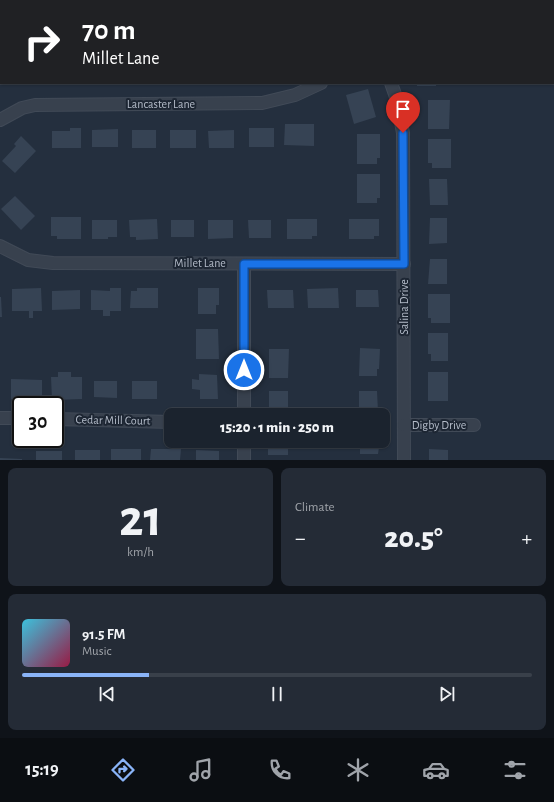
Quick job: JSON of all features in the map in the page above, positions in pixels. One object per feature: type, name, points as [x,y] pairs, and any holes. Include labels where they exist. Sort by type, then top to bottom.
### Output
[{"type":"street","name":"Lancaster Lane","points":[[0,120],[16,111],[35,105],[262,103],[295,96],[318,84]]},
{"type":"street","name":"Salina Drive","points":[[390,84],[397,100],[403,133],[404,460]]},
{"type":"street","name":"Millet Lane","points":[[0,246],[28,260],[53,263],[404,264]]},
{"type":"street","points":[[244,264],[244,408]]},
{"type":"street","points":[[0,418],[12,418]]},
{"type":"street","name":"Cedar Mill Court","points":[[64,419],[164,422]]},
{"type":"street","name":"Digby Drive","points":[[404,425],[474,425]]},
{"type":"street","points":[[244,448],[244,460]]},
{"type":"building","points":[[417,84],[436,84],[436,86],[417,86]]},
{"type":"building","points":[[368,89],[376,117],[354,124],[346,95]]},
{"type":"building","points":[[428,100],[450,100],[449,129],[428,129]]},
{"type":"building","points":[[285,124],[314,124],[314,146],[284,145]]},
{"type":"building","points":[[70,128],[81,128],[81,148],[52,148],[52,131],[70,131]]},
{"type":"building","points":[[249,128],[274,128],[274,147],[249,147]]},
{"type":"building","points":[[118,129],[118,147],[92,147],[92,130]]},
{"type":"building","points":[[132,130],[156,130],[156,148],[132,148]]},
{"type":"building","points":[[170,130],[196,130],[196,148],[170,148]]},
{"type":"building","points":[[234,130],[234,148],[209,148],[208,131]]},
{"type":"building","points":[[357,134],[380,134],[380,158],[377,158],[377,164],[357,164]]},
{"type":"building","points":[[21,136],[36,151],[15,173],[2,161],[16,146],[14,144]]},
{"type":"building","points":[[428,139],[451,139],[451,168],[432,168],[432,163],[428,163]]},
{"type":"building","points":[[357,174],[380,174],[380,198],[377,198],[377,203],[357,203]]},
{"type":"building","points":[[429,179],[447,179],[448,205],[430,205]]},
{"type":"building","points":[[15,196],[35,216],[21,230],[1,209]]},
{"type":"building","points":[[51,217],[81,217],[81,239],[57,239],[57,236],[51,236]]},
{"type":"building","points":[[430,218],[447,218],[447,243],[429,244]]},
{"type":"building","points":[[157,219],[158,239],[136,240],[136,237],[130,237],[129,220]]},
{"type":"building","points":[[287,219],[317,219],[317,236],[312,236],[312,239],[287,239]]},
{"type":"building","points":[[349,219],[379,219],[379,236],[374,236],[374,239],[349,239]]},
{"type":"building","points":[[92,220],[117,220],[117,237],[108,237],[108,239],[92,239]]},
{"type":"building","points":[[171,220],[194,220],[194,237],[171,237]]},
{"type":"building","points":[[208,220],[233,220],[233,238],[208,239]]},
{"type":"building","points":[[248,220],[271,220],[271,238],[249,238]]},
{"type":"building","points":[[430,259],[447,259],[447,284],[428,284]]},
{"type":"building","points":[[41,288],[42,311],[33,311],[33,318],[29,318],[29,311],[12,311],[12,289]]},
{"type":"building","points":[[110,288],[121,288],[121,311],[110,311],[110,316],[103,316],[103,310],[91,310],[91,290],[110,291]]},
{"type":"building","points":[[137,288],[158,288],[158,308],[130,308],[131,291],[137,291]]},
{"type":"building","points":[[198,288],[219,288],[219,305],[216,305],[216,314],[198,314]]},
{"type":"building","points":[[338,288],[339,308],[308,308],[307,289]]},
{"type":"building","points":[[80,290],[80,309],[52,310],[52,291]]},
{"type":"building","points":[[267,290],[293,290],[294,308],[268,308]]},
{"type":"building","points":[[356,290],[378,290],[379,307],[356,307]]},
{"type":"building","points":[[428,294],[450,294],[450,323],[431,323],[431,318],[428,318]]},
{"type":"building","points":[[1,297],[2,317],[0,317]]},
{"type":"building","points":[[196,329],[218,329],[219,359],[196,359]]},
{"type":"building","points":[[428,333],[448,333],[448,361],[431,361],[431,354],[428,354]]},
{"type":"building","points":[[360,348],[380,349],[379,369],[377,369],[377,376],[359,376]]},
{"type":"building","points":[[269,349],[289,349],[288,378],[269,378]]},
{"type":"building","points":[[58,372],[71,372],[71,377],[82,377],[82,399],[64,400],[64,396],[52,396],[51,377],[58,377]]},
{"type":"building","points":[[428,372],[448,372],[448,401],[428,401]]},
{"type":"building","points":[[199,374],[217,375],[218,399],[200,399],[200,390],[192,389],[192,379],[199,380]]},
{"type":"building","points":[[11,379],[42,380],[42,396],[12,396],[11,399]]},
{"type":"building","points":[[94,381],[117,381],[117,398],[94,397]]},
{"type":"building","points":[[132,381],[157,381],[157,399],[132,399]]},
{"type":"building","points":[[269,391],[288,391],[288,408],[269,408]]},
{"type":"building","points":[[359,391],[377,391],[378,408],[359,408]]},
{"type":"building","points":[[268,448],[288,448],[288,455],[268,455]]},
{"type":"building","points":[[360,448],[379,448],[378,454],[360,454]]},
{"type":"building","points":[[111,449],[141,449],[141,460],[111,460]]},
{"type":"building","points":[[151,449],[181,449],[180,460],[150,460]]},
{"type":"building","points":[[429,449],[448,450],[448,460],[429,460]]},
{"type":"building","points":[[75,450],[100,450],[100,460],[75,460]]},
{"type":"building","points":[[196,450],[219,451],[219,460],[196,460]]},
{"type":"building","points":[[36,451],[62,451],[62,460],[36,460]]},
{"type":"building","points":[[0,458],[22,459],[22,460],[0,460]]},
{"type":"route","points":[[244,370],[244,264],[404,264],[403,133]]}]
